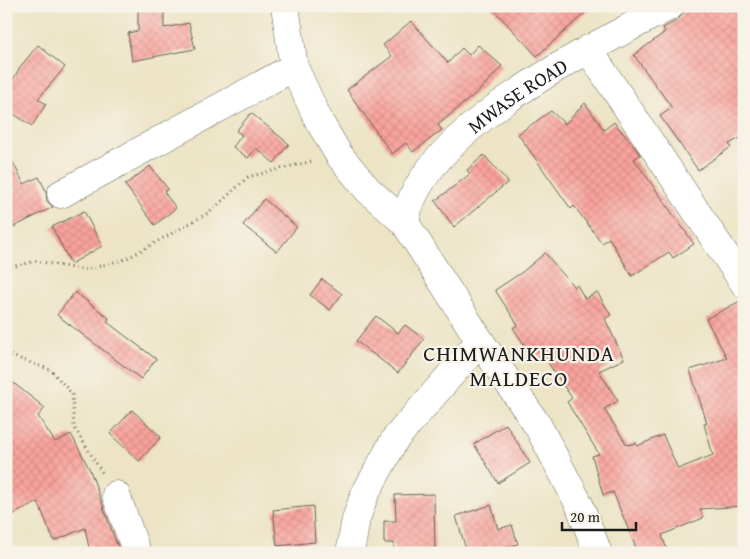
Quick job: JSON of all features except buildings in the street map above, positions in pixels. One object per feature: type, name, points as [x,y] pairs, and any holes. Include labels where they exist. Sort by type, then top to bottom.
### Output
[{"type":"street","points":[[285,6],[294,67],[319,121],[339,155],[368,190],[405,223],[480,341],[538,426],[580,504],[598,553]]},
{"type":"street","name":"MWASE ROAD","points":[[405,223],[407,207],[424,176],[465,132],[494,110],[588,49],[670,6]]},
{"type":"street","points":[[588,49],[744,282]]},
{"type":"street","points":[[61,194],[294,67]]},
{"type":"street","points":[[350,553],[356,519],[364,496],[395,438],[480,341]]},
{"type":"street","points":[[116,495],[138,553]]},
{"type":"path","points":[[6,268],[36,261],[84,270],[126,259],[210,212],[248,177],[339,155]]},
{"type":"path","points":[[6,354],[51,370],[72,394],[74,427],[116,495]]},
{"type":"district","name":"CHIMWANKHUNDA MALDECO","points":[[519,366]]}]
